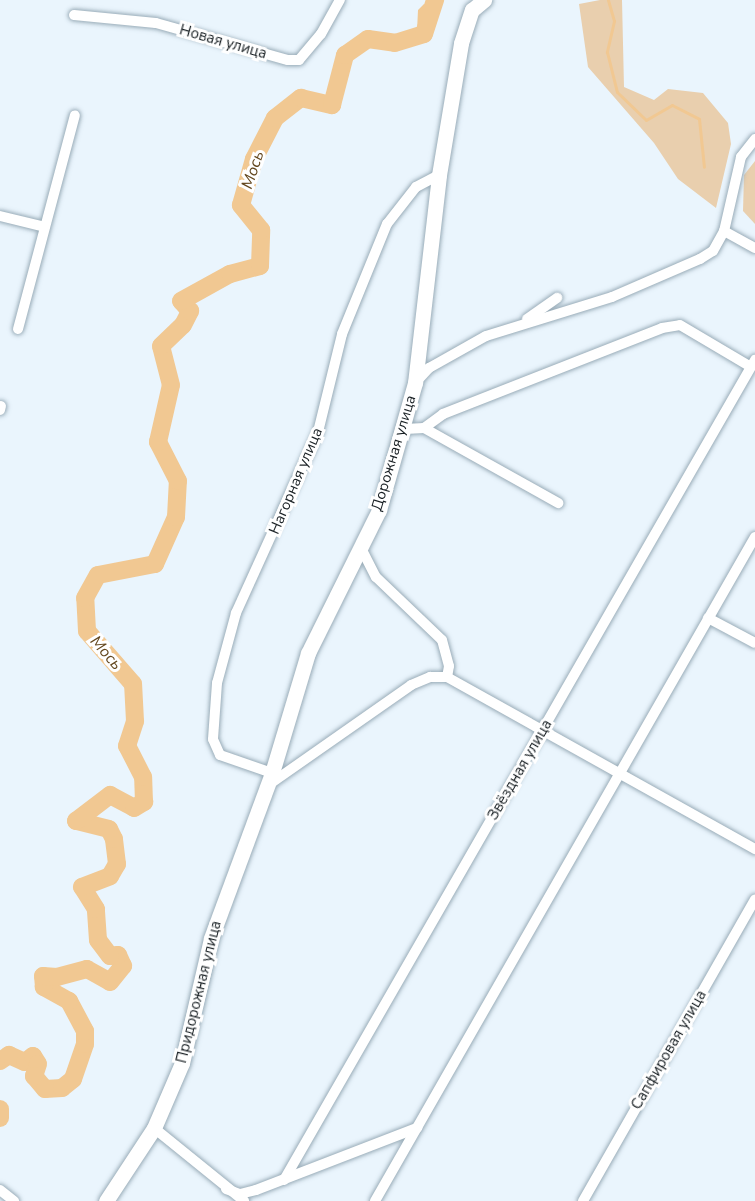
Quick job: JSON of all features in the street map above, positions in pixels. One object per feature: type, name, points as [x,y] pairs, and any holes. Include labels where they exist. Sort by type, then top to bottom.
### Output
[{"type":"street","name":"Новая улица","points":[[74,15],[156,23],[288,60],[299,60],[321,34],[340,0]]},
{"type":"street","name":"Дорожная улица","points":[[270,780],[308,652],[379,510],[405,429],[415,383],[439,175],[461,43],[476,3]]},
{"type":"street","points":[[18,329],[75,115]]},
{"type":"street","points":[[415,383],[429,368],[486,336],[522,322],[612,297],[700,259],[713,251],[724,231],[741,157],[755,140]]},
{"type":"street","name":"Нагорная улица","points":[[270,780],[220,755],[213,739],[216,683],[236,613],[318,432],[342,334],[387,224],[416,187],[439,175]]},
{"type":"street","points":[[0,216],[45,228]]},
{"type":"street","points":[[724,231],[755,248]]},
{"type":"street","points":[[522,322],[557,298]]},
{"type":"street","points":[[424,428],[443,414],[662,328],[680,325],[753,364]]},
{"type":"street","name":"Звёздная улица","points":[[284,1180],[753,364]]},
{"type":"street","points":[[405,429],[424,428],[558,503]]},
{"type":"street","points":[[375,1201],[755,537]]},
{"type":"street","points":[[360,546],[376,577],[442,640],[449,666],[447,676]]},
{"type":"street","points":[[708,618],[755,643]]},
{"type":"street","points":[[270,780],[411,686],[430,677],[447,676],[755,849]]},
{"type":"street","name":"Придорожная улица","points":[[106,1201],[154,1128],[182,1064],[211,938],[270,780]]},
{"type":"street","name":"Сапфировая улица","points":[[583,1201],[755,900]]},
{"type":"street","points":[[154,1128],[226,1190],[244,1201]]},
{"type":"street","points":[[226,1190],[240,1194],[284,1180],[417,1128]]},
{"type":"street","points":[[0,1190],[14,1201]]},
{"type":"shaded area","points":[[600,0],[622,0],[624,87],[654,100],[668,89],[703,93],[728,123],[731,144],[716,208],[678,179],[654,143],[588,67],[579,4]]},
{"type":"shaded area","points":[[424,4],[436,12],[428,34],[425,30],[417,31],[418,10]]},
{"type":"shaded area","points":[[755,161],[755,224],[743,211],[744,175]]},
{"type":"waterway","name":"Мось","points":[[0,1061],[9,1055],[25,1062],[33,1056],[38,1064],[34,1076],[45,1089],[62,1088],[73,1079],[85,1044],[85,1031],[69,1001],[44,987],[43,976],[57,977],[87,969],[110,982],[123,966],[118,955],[110,956],[98,940],[96,909],[82,887],[110,876],[117,864],[114,839],[109,829],[76,821],[110,795],[134,808],[144,802],[143,777],[127,746],[135,721],[133,684],[87,631],[85,598],[98,575],[155,564],[176,517],[178,481],[158,442],[171,385],[161,346],[183,325],[190,311],[181,301],[230,274],[260,266],[261,230],[241,205],[254,159],[275,118],[301,98],[332,105],[345,55],[368,39],[395,43],[424,34],[435,0]]},
{"type":"waterway","points":[[608,0],[614,21],[607,52],[617,92],[646,120],[672,105],[699,119],[704,167]]},
{"type":"waterway","name":"Мось","points":[[0,1109],[0,1118]]}]
